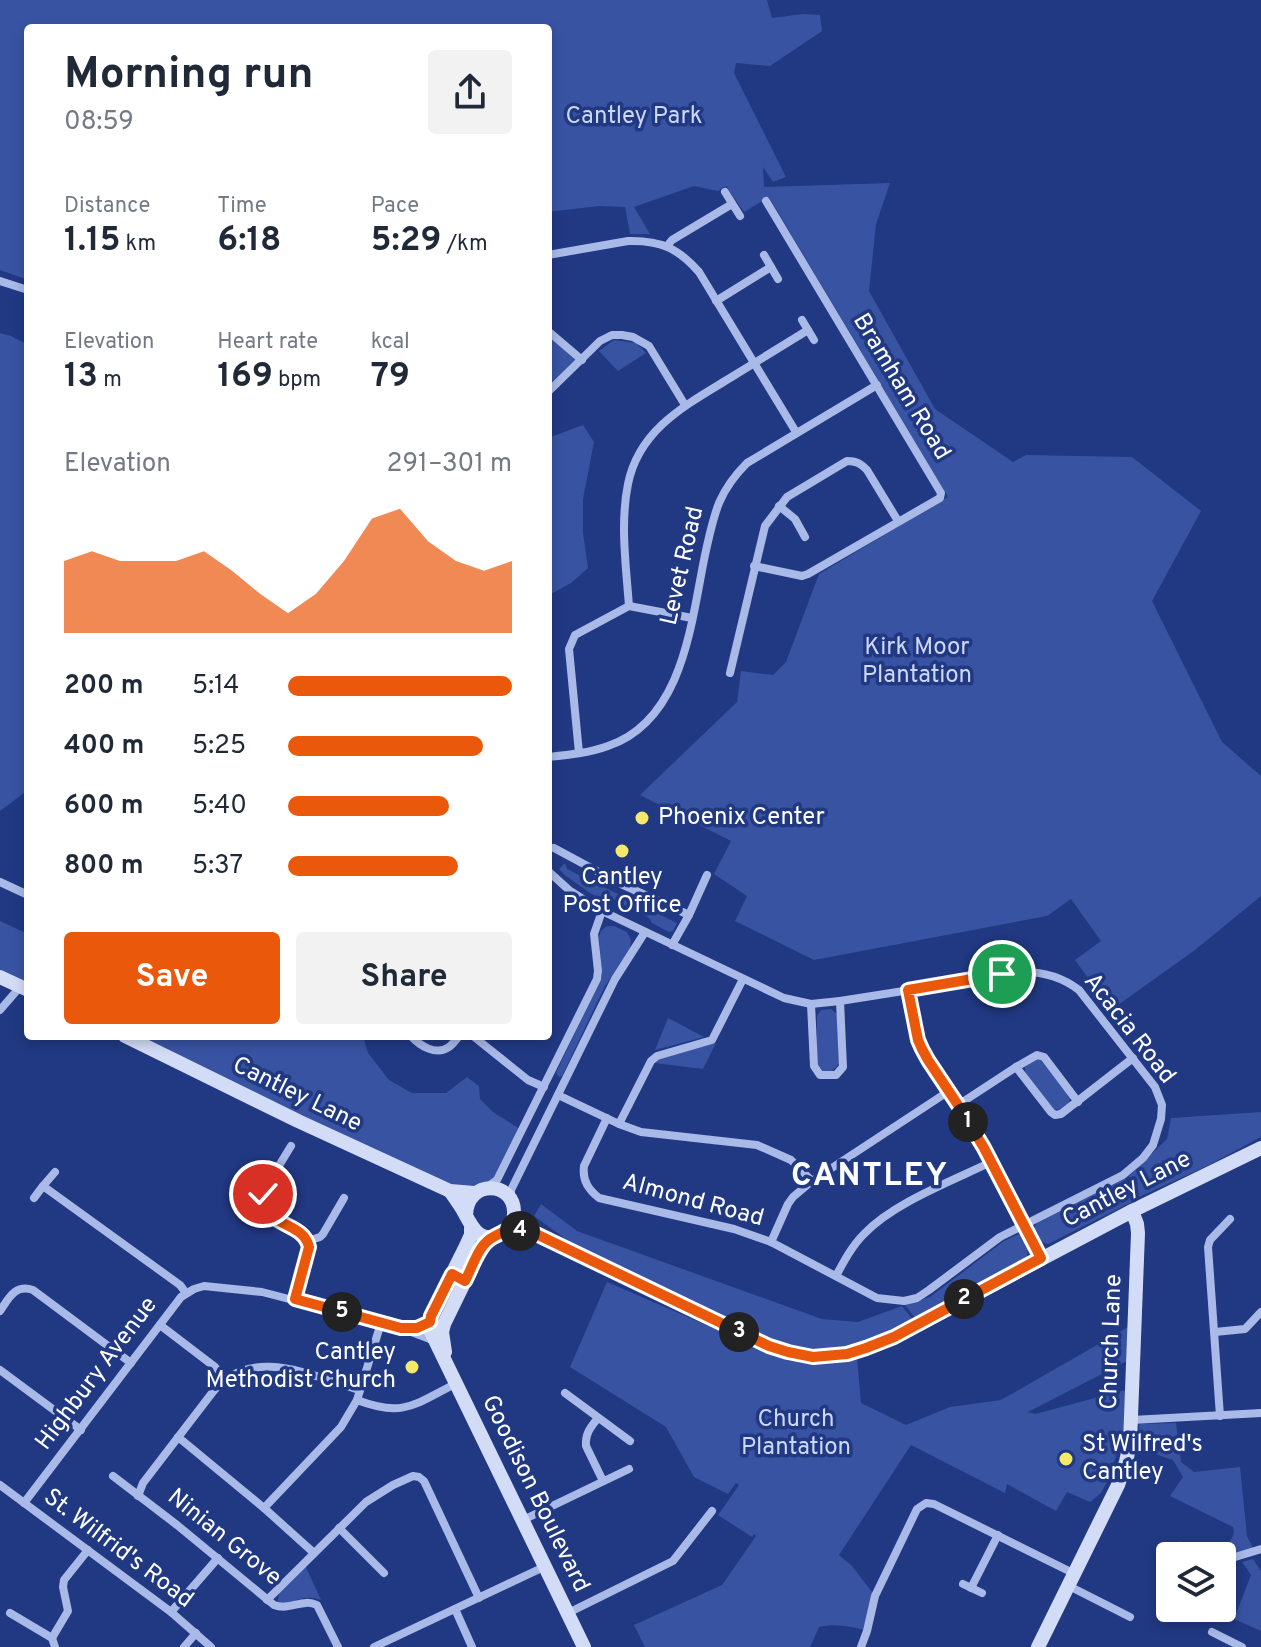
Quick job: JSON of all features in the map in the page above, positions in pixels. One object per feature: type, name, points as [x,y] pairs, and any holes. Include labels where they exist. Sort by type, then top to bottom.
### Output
[{"type":"main road","points":[[0,977],[24,988]]},
{"type":"main road","name":"Cantley Lane","points":[[133,1040],[450,1191],[480,1191]]},
{"type":"main road","name":"Cantley Lane","points":[[508,1229],[532,1232],[769,1346],[813,1357],[847,1354],[894,1337],[1132,1211],[1261,1148]]},
{"type":"main road","points":[[450,1191],[468,1222],[481,1235],[493,1237],[508,1229],[513,1221],[513,1206],[497,1188],[480,1191],[466,1207],[468,1222]]},
{"type":"main road","name":"Cantley Lane","points":[[513,1206],[532,1232]]},
{"type":"main road","name":"Church Lane","points":[[1038,1647],[1118,1485],[1130,1443],[1138,1233],[1132,1211]]},
{"type":"main road","name":"Goodison Boulevard","points":[[446,1360],[442,1332],[471,1235],[468,1222]]},
{"type":"main road","name":"Goodison Boulevard","points":[[493,1237],[483,1244],[431,1316],[430,1322],[435,1342],[584,1647]]},
{"type":"street","points":[[725,192],[740,216]]},
{"type":"street","name":"Bramham Road","points":[[754,566],[802,576],[808,574],[940,498],[941,493],[766,201]]},
{"type":"street","points":[[667,246],[732,204]]},
{"type":"street","points":[[552,254],[642,240],[667,246],[687,259],[699,272],[796,432]]},
{"type":"street","points":[[764,255],[778,279]]},
{"type":"street","points":[[716,301],[771,267]]},
{"type":"street","points":[[0,281],[24,289]]},
{"type":"street","points":[[802,320],[814,340]]},
{"type":"street","points":[[629,606],[624,524],[628,481],[645,443],[685,405],[808,330]]},
{"type":"street","points":[[552,334],[582,360]]},
{"type":"street","points":[[552,388],[600,341],[612,335],[633,337],[649,346],[685,405]]},
{"type":"street","name":"Levet Road","points":[[552,756],[610,746],[645,723],[671,689],[677,675],[713,521],[724,489],[747,463],[877,385]]},
{"type":"street","points":[[730,673],[765,526],[787,497],[847,461],[853,461],[867,470],[898,521]]},
{"type":"street","points":[[779,506],[795,519],[805,537]]},
{"type":"street","points":[[579,753],[569,649],[579,632],[629,606],[692,618]]},
{"type":"street","points":[[554,848],[621,884],[689,915]]},
{"type":"street","name":"Acacia Road","points":[[552,875],[569,890],[602,911],[784,998],[811,1004],[1024,972],[1040,972],[1068,981],[1079,990],[1155,1087],[1162,1105],[1159,1130],[1143,1158],[1123,1175],[1023,1226]]},
{"type":"street","points":[[672,945],[707,875]]},
{"type":"street","points":[[0,882],[24,893]]},
{"type":"street","points":[[480,1191],[497,1180],[597,979],[594,934],[602,911]]},
{"type":"street","points":[[513,1206],[511,1190],[615,979],[645,932]]},
{"type":"street","points":[[619,1124],[651,1061],[657,1056],[712,1040],[743,979]]},
{"type":"street","points":[[0,1010],[24,988]]},
{"type":"street","points":[[908,990],[922,1049],[991,1162],[1041,1258]]},
{"type":"street","points":[[811,1004],[814,1066],[820,1075],[836,1075],[843,1067],[840,1001]]},
{"type":"street","points":[[416,1040],[424,1047],[440,1050],[455,1040]]},
{"type":"street","points":[[478,1040],[528,1080],[544,1087]]},
{"type":"street","points":[[958,1105],[1032,1057],[1041,1056],[1078,1102]]},
{"type":"street","points":[[1016,1067],[1051,1112],[1061,1114],[1133,1058]]},
{"type":"street","points":[[549,1077],[563,1083]]},
{"type":"street","points":[[771,1242],[793,1197],[812,1181],[949,1091]]},
{"type":"street","points":[[558,1095],[641,1132],[757,1145],[791,1160],[812,1181]]},
{"type":"street","points":[[538,1099],[552,1105]]},
{"type":"street","name":"Almond Road","points":[[607,1118],[583,1174],[592,1192],[599,1198],[734,1229],[771,1242],[877,1298],[904,1301],[917,1298],[1000,1237],[1023,1226]]},
{"type":"street","points":[[291,1146],[266,1187],[263,1201],[270,1215],[303,1234],[308,1241],[295,1299]]},
{"type":"street","points":[[836,1276],[856,1242],[875,1223],[902,1206],[991,1162]]},
{"type":"street","points":[[34,1198],[55,1172]]},
{"type":"street","points":[[43,1186],[180,1285],[186,1293]]},
{"type":"street","points":[[308,1241],[323,1234],[344,1198]]},
{"type":"street","points":[[1220,1416],[1208,1247],[1210,1240],[1230,1219]]},
{"type":"street","name":"Highbury Avenue","points":[[24,1503],[160,1325],[186,1293],[194,1289],[209,1286],[295,1299],[401,1328],[435,1342]]},
{"type":"street","points":[[0,1311],[14,1292],[26,1288],[33,1290],[131,1363]]},
{"type":"street","points":[[1215,1332],[1245,1329],[1261,1312]]},
{"type":"street","points":[[401,1328],[417,1328],[430,1322]]},
{"type":"street","points":[[264,1508],[341,1427],[357,1400],[381,1323]]},
{"type":"street","points":[[160,1325],[215,1367],[225,1379]]},
{"type":"street","points":[[138,1496],[143,1483],[225,1379],[258,1366],[278,1366],[360,1390]]},
{"type":"street","points":[[0,1370],[81,1430]]},
{"type":"street","points":[[357,1400],[378,1408],[398,1409],[457,1383]]},
{"type":"street","points":[[565,1393],[630,1441]]},
{"type":"street","points":[[1132,1420],[1261,1413]]},
{"type":"street","points":[[598,1418],[588,1431],[586,1446],[603,1481]]},
{"type":"street","points":[[178,1437],[314,1553]]},
{"type":"street","points":[[523,1520],[629,1469]]},
{"type":"street","name":"Ninian Grove","points":[[113,1476],[267,1600],[282,1608],[309,1602],[317,1605],[338,1647]]},
{"type":"street","points":[[267,1600],[366,1502],[413,1476],[424,1481],[479,1598]]},
{"type":"street","name":"St. Wilfrid's Road","points":[[0,1485],[171,1612],[211,1647]]},
{"type":"street","points":[[861,1647],[875,1596],[917,1509],[926,1503],[998,1535],[1130,1617]]},
{"type":"street","points":[[568,1613],[673,1561],[712,1511]]},
{"type":"street","points":[[339,1528],[384,1573]]},
{"type":"street","points":[[982,1593],[967,1586],[998,1535]]},
{"type":"street","points":[[1236,1557],[1261,1549]]},
{"type":"street","points":[[10,1613],[54,1642],[68,1611],[64,1580],[88,1550]]},
{"type":"street","points":[[171,1612],[218,1558]]},
{"type":"street","points":[[374,1647],[546,1566]]},
{"type":"street","points":[[455,1609],[472,1647]]},
{"type":"street","points":[[1212,1632],[1242,1647]]},
{"type":"street","points":[[184,1647],[196,1633]]},
{"type":"green space","points":[[0,0],[767,0],[772,18],[820,15],[822,31],[770,66],[736,63],[734,73],[786,177],[773,182],[763,167],[764,187],[890,183],[876,224],[869,291],[935,409],[1013,462],[1026,455],[1132,457],[1201,511],[1152,601],[1222,742],[1261,776],[1261,896],[1195,950],[1111,1010],[1075,960],[1101,941],[1071,899],[1047,916],[814,960],[735,921],[747,896],[714,874],[731,841],[640,795],[737,702],[741,671],[773,675],[786,662],[819,574],[948,497],[769,197],[744,212],[726,186],[718,191],[694,186],[634,207],[650,234],[630,234],[625,207],[599,206],[552,212],[552,24],[24,24],[24,279],[0,270]]},
{"type":"green space","points":[[0,333],[24,343],[24,793],[0,811]]},
{"type":"green space","points":[[555,337],[582,360],[552,388],[552,340]]},
{"type":"green space","points":[[614,340],[636,343],[646,353],[618,371],[599,351]]},
{"type":"green space","points":[[583,425],[594,442],[583,499],[583,533],[588,568],[571,583],[552,593],[552,437]]},
{"type":"green space","points":[[565,863],[567,869],[677,923],[673,931],[652,923],[649,918],[613,899],[603,900],[590,893],[559,869]]},
{"type":"green space","points":[[0,921],[24,932],[24,987],[0,976]]},
{"type":"green space","points":[[607,926],[627,932],[631,940],[630,949],[605,986],[559,1077],[556,1073],[602,976],[599,936]]},
{"type":"green space","points":[[831,1009],[837,1014],[839,1064],[832,1071],[821,1071],[817,1065],[817,1016],[821,1010]]},
{"type":"green space","points":[[668,1018],[704,1037],[655,1050]]},
{"type":"green space","points":[[133,1040],[364,1040],[368,1053],[389,1080],[412,1093],[446,1093],[467,1077],[479,1086],[480,1099],[493,1112],[523,1131],[497,1180],[450,1191]]},
{"type":"green space","points":[[716,1043],[703,1069],[655,1063],[659,1059]]},
{"type":"green space","points":[[1040,1059],[1070,1097],[1069,1103],[1060,1110],[1053,1109],[1025,1074],[1025,1065]]},
{"type":"green space","points":[[1261,1112],[1261,1137],[1137,1198],[1129,1176],[1167,1139],[1171,1118]]},
{"type":"green space","points":[[1125,1178],[1134,1201],[1048,1244],[1041,1242],[1033,1229],[1037,1223]]},
{"type":"green space","points":[[541,1204],[577,1231],[822,1319],[858,1322],[902,1306],[913,1320],[859,1345],[833,1351],[781,1344],[567,1240],[534,1216]]},
{"type":"green space","points":[[1019,1234],[1028,1247],[1027,1258],[915,1318],[905,1305],[930,1297],[1004,1241]]},
{"type":"green space","name":"Church Plantation","points":[[607,1282],[785,1359],[828,1363],[857,1358],[861,1403],[906,1425],[950,1407],[1001,1400],[1130,1326],[1129,1360],[1028,1412],[1035,1414],[1125,1390],[1125,1427],[1109,1479],[1101,1493],[1090,1502],[1067,1492],[1056,1511],[1007,1484],[1005,1493],[911,1445],[839,1555],[852,1566],[875,1596],[867,1631],[831,1625],[819,1627],[810,1647],[645,1647],[634,1625],[722,1585],[756,1536],[754,1534],[752,1537],[718,1515],[739,1485],[736,1483],[728,1494],[694,1477],[666,1427],[570,1367]]},
{"type":"green space","points":[[1176,1423],[1181,1462],[1194,1472],[1240,1467],[1247,1536],[1253,1548],[1236,1553],[1236,1542],[1230,1542],[1233,1527],[1170,1496],[1183,1477],[1173,1460],[1140,1449],[1139,1424]]},
{"type":"green space","points":[[1253,1559],[1261,1571],[1261,1631],[1236,1620],[1251,1575],[1242,1562]]},
{"type":"green space","points":[[305,1565],[321,1600],[306,1598],[282,1604],[278,1601],[279,1593]]},
{"type":"place","name":"Phoenix Center","points":[[642,818]]},
{"type":"place","name":"Cantley Post Office","points":[[622,851]]},
{"type":"place","name":"Cantley Methodist Church","points":[[412,1367]]},
{"type":"place","name":"St Wilfred's Cantley","points":[[1066,1459]]},
{"type":"district","name":"CANTLEY","points":[[870,1177]]},
{"type":"route","points":[[263,1194],[270,1215],[303,1234],[308,1241],[295,1299],[401,1328],[422,1327],[430,1322],[452,1274],[465,1281],[483,1244],[508,1229],[532,1232],[769,1346],[813,1357],[847,1354],[894,1337],[1041,1258],[984,1148],[922,1049],[908,990],[1002,974]]},
{"type":"park label","name":"Cantley Park","points":[[634,117]]},
{"type":"park label","name":"Kirk Moor Plantation","points":[[917,662]]}]
